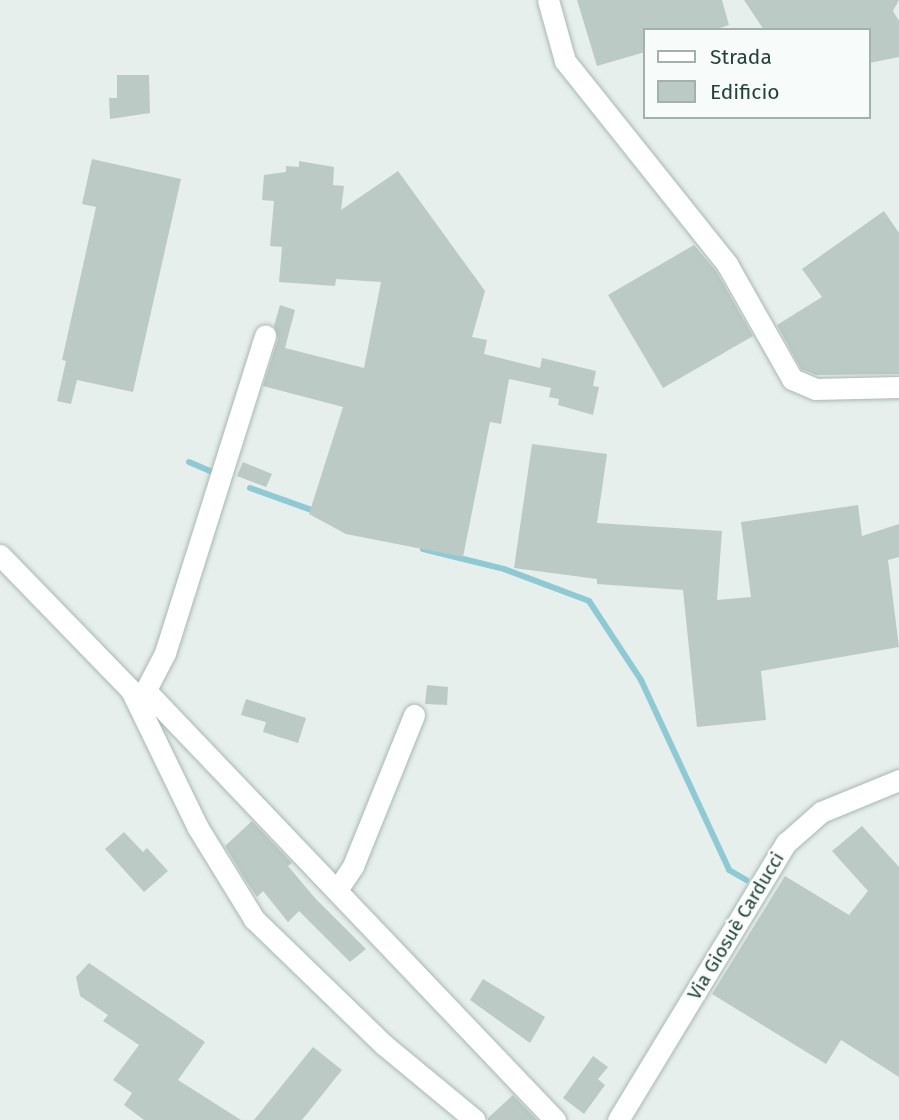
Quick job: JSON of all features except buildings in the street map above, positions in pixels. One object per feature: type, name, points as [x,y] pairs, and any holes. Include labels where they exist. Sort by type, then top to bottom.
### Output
[{"type":"street","points":[[548,0],[565,61],[727,264],[792,379],[815,389],[899,387]]},
{"type":"street","points":[[265,335],[165,653],[144,698],[198,828],[254,919],[383,1044],[475,1120]]},
{"type":"street","points":[[0,555],[337,890],[555,1120]]},
{"type":"street","points":[[337,890],[354,866],[414,715]]},
{"type":"street","name":"Via Giosuè Carducci","points":[[618,1120],[786,844],[821,812],[899,780]]},
{"type":"waterway","points":[[189,462],[213,472]]},
{"type":"waterway","points":[[250,488],[317,512]]},
{"type":"waterway","points":[[423,549],[504,569],[589,601],[641,680],[729,870],[746,880]]}]
